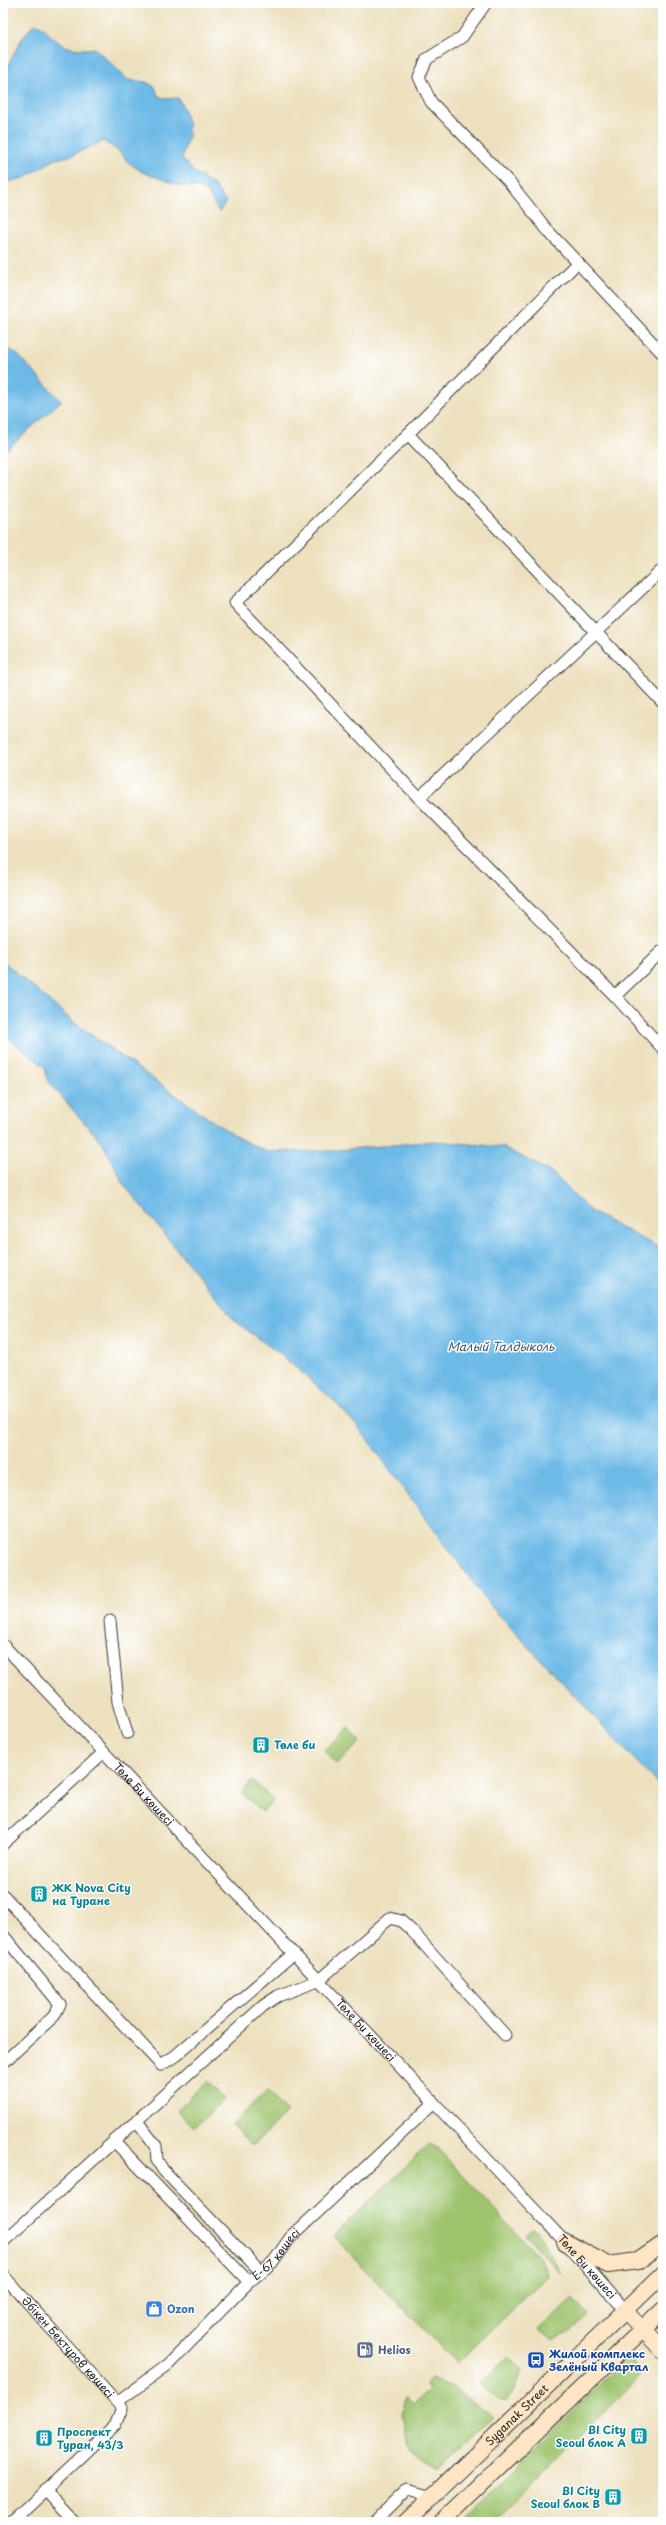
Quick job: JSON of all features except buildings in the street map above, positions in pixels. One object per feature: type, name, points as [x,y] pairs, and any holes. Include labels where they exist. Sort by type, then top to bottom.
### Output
[{"type":"main road","points":[[565,2242],[608,2265],[638,2261],[663,2244]]},
{"type":"main road","name":"Syganak Street","points":[[406,2522],[663,2274]]},
{"type":"main road","points":[[625,2310],[663,2351]]},
{"type":"main road","points":[[442,2522],[663,2310]]},
{"type":"street","points":[[486,3],[462,37],[427,59],[419,77],[431,102],[509,182],[549,232],[663,354]]},
{"type":"street","points":[[578,262],[408,434],[235,603],[419,798],[615,996],[663,1049]]},
{"type":"street","points":[[408,434],[595,634],[663,703]]},
{"type":"street","points":[[419,798],[663,569]]},
{"type":"street","points":[[615,996],[663,950]]},
{"type":"street","points":[[110,1621],[118,1702],[127,1733]]},
{"type":"street","name":"Төле Би көшесі","points":[[3,1644],[103,1753],[565,2242],[625,2310]]},
{"type":"street","points":[[3,1844],[103,1753]]},
{"type":"street","points":[[3,1895],[161,2065],[175,2056],[293,1954]]},
{"type":"street","points":[[3,2242],[263,2006],[278,1996],[318,1981],[390,1918],[396,1919],[412,1931],[505,2035]]},
{"type":"street","points":[[3,1935],[60,2004],[54,2016],[3,2063]]},
{"type":"street","name":"Е-67 көшесі","points":[[117,2402],[169,2364],[249,2282],[274,2261],[290,2238],[332,2196],[434,2103]]},
{"type":"street","points":[[136,2121],[156,2146],[157,2160],[163,2170],[261,2272]]},
{"type":"street","points":[[114,2141],[249,2282]]},
{"type":"street","name":"Әбікен Бектұров көшесі","points":[[3,2275],[117,2402]]},
{"type":"street","points":[[12,2522],[115,2425],[122,2408],[117,2402]]},
{"type":"street","points":[[374,2522],[408,2489],[433,2496]]},
{"type":"street","points":[[45,2490],[74,2522]]},
{"type":"green space","points":[[348,1728],[361,1742],[336,1764],[324,1750]]},
{"type":"green space","points":[[252,1781],[274,1800],[263,1812],[241,1793]]},
{"type":"green space","points":[[207,2081],[224,2099],[194,2128],[177,2111]]},
{"type":"green space","points":[[267,2091],[287,2112],[252,2146],[232,2125]]},
{"type":"green space","points":[[429,2144],[436,2147],[539,2257],[548,2276],[457,2363],[333,2236]]},
{"type":"green space","points":[[532,2229],[538,2232],[561,2274],[525,2235]]},
{"type":"green space","points":[[573,2298],[588,2315],[584,2321],[554,2341],[538,2330]]},
{"type":"green space","points":[[628,2356],[641,2375],[494,2522],[462,2522]]},
{"type":"green space","points":[[509,2357],[523,2371],[508,2401],[499,2401],[480,2384]]},
{"type":"green space","points":[[431,2378],[454,2388],[493,2417],[438,2469],[413,2449],[402,2415],[406,2398],[413,2405],[428,2390],[425,2385]]},
{"type":"water","points":[[34,24],[41,26],[59,43],[76,49],[95,48],[128,80],[146,82],[155,87],[158,96],[166,99],[178,98],[185,112],[189,128],[188,138],[182,159],[194,172],[213,184],[226,202],[219,212],[207,191],[196,187],[181,186],[142,172],[128,162],[119,151],[103,141],[70,156],[55,159],[24,178],[3,183],[3,59],[8,66],[21,40]]},
{"type":"water","points":[[3,345],[18,355],[61,401],[3,453]]},
{"type":"water","name":"Малый Талдыколь","points":[[3,961],[72,1021],[202,1114],[237,1137],[267,1152],[329,1151],[435,1141],[503,1147],[554,1174],[591,1212],[663,1250],[663,1790],[489,1604],[359,1428],[331,1398],[285,1358],[235,1321],[125,1186],[103,1144],[47,1080],[45,1067],[3,1033]]},
{"type":"place","name":"Төле би","points":[[261,1745]]},
{"type":"place","name":"ЖК Nova City на Туране","points":[[39,1894]]},
{"type":"place","name":"Ozon","points":[[154,2309]]},
{"type":"place","name":"Helios","points":[[365,2350]]},
{"type":"place","name":"Жилой комплекс Зелёный Квартал","points":[[536,2360]]},
{"type":"place","name":"BI City Seoul блок A","points":[[639,2436]]},
{"type":"place","name":"Проспект Туран, 43/3","points":[[44,2438]]},
{"type":"place","name":"BI City Seoul блок B","points":[[613,2497]]}]
